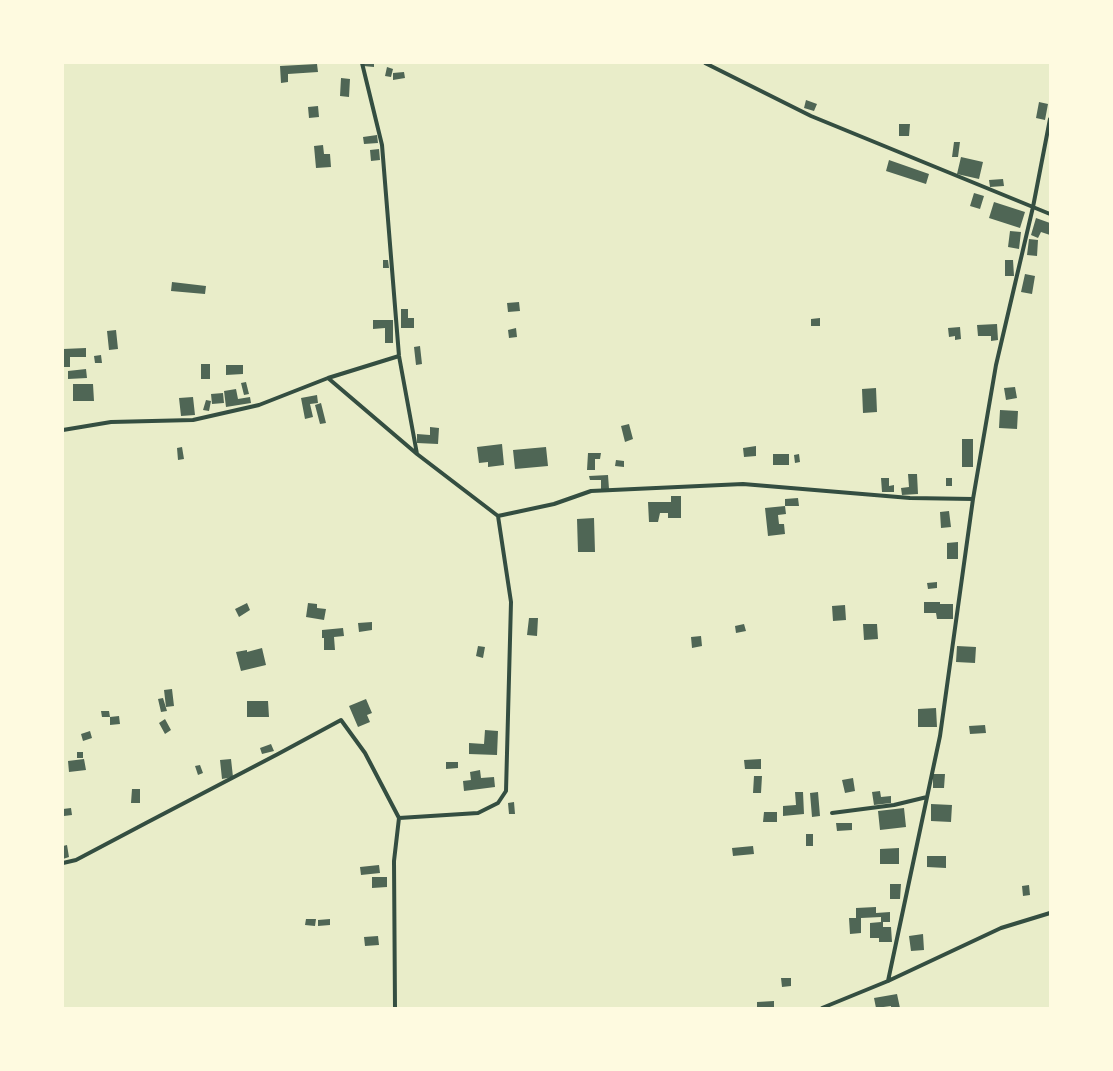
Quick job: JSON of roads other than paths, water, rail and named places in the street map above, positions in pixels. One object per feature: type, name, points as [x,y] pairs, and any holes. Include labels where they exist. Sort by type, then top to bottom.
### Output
[{"type":"street","points":[[362,63],[382,145],[399,356],[417,454]]},
{"type":"street","points":[[705,63],[811,116],[1050,214]]},
{"type":"street","points":[[888,981],[940,736],[973,499],[996,365],[1033,207],[1050,119]]},
{"type":"street","points":[[63,430],[111,422],[193,420],[260,405],[328,378],[399,356]]},
{"type":"street","points":[[328,378],[417,454],[498,516],[511,602],[506,791],[498,804],[478,813],[399,818]]},
{"type":"street","points":[[498,516],[554,504],[591,491],[743,484],[910,498],[973,499]]},
{"type":"street","points":[[63,863],[76,860],[340,720],[365,753],[399,818],[394,861],[395,1008]]},
{"type":"street","points":[[832,813],[894,805],[927,797]]},
{"type":"street","points":[[822,1008],[888,981],[1001,928],[1050,913]]}]
